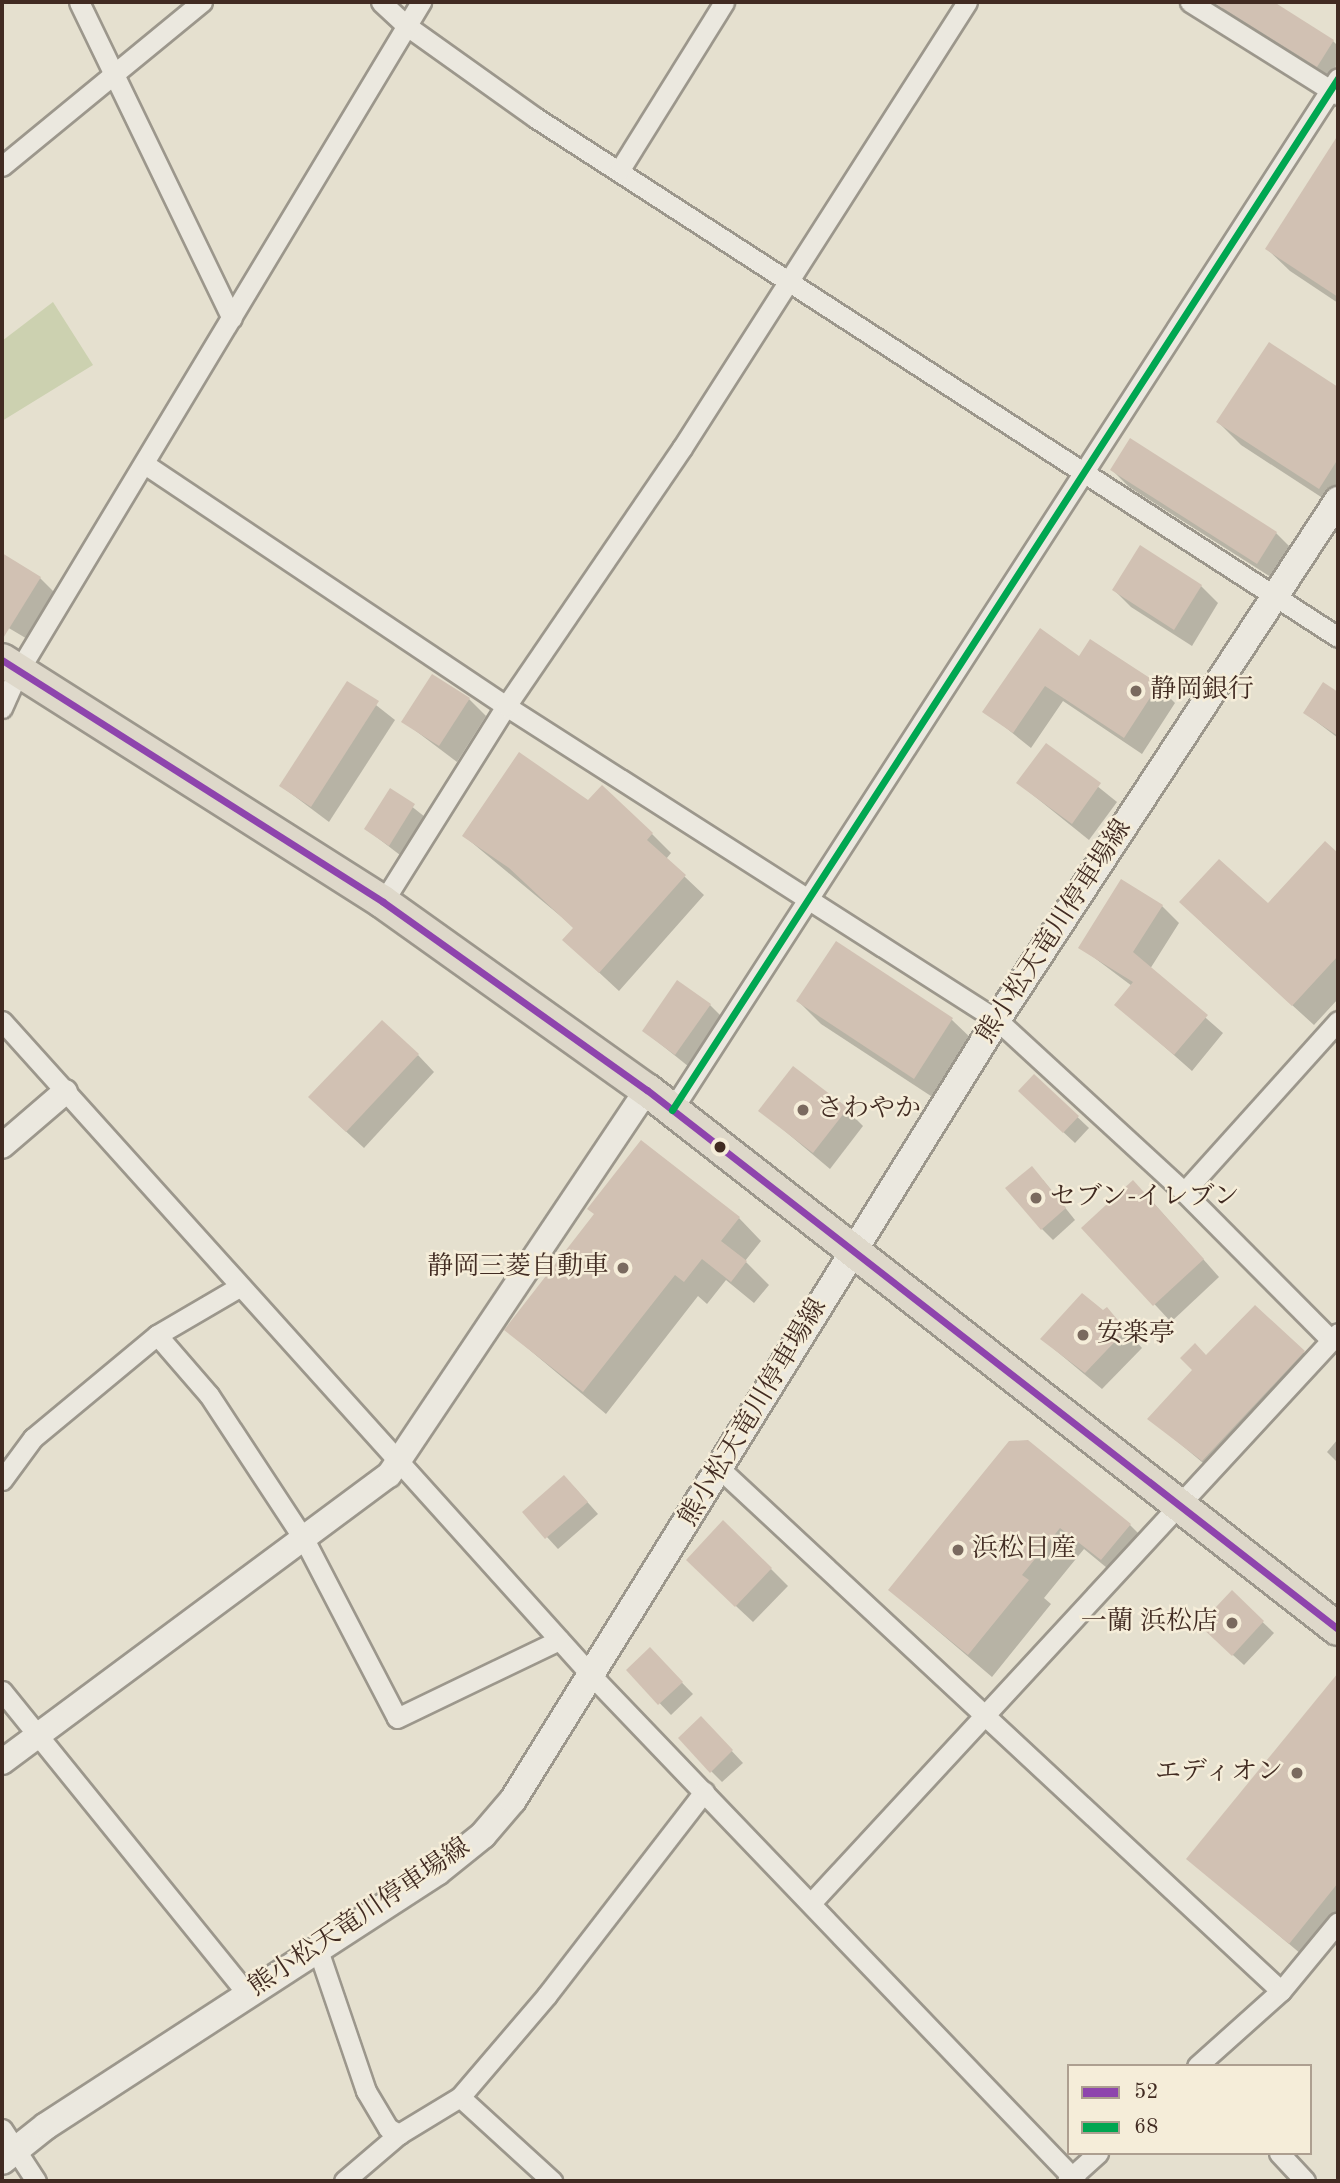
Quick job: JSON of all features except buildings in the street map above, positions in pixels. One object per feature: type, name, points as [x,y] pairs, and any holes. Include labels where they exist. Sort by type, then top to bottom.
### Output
[{"type":"highway","points":[[10,665],[383,902],[647,1090],[853,1248],[1178,1506],[1338,1629]]},
{"type":"main road","name":"熊小松天竜川停車場線","points":[[6,2146],[437,1872],[483,1835],[513,1800],[720,1469],[853,1248],[997,1020],[1338,500]]},
{"type":"street","points":[[79,2],[232,318]]},
{"type":"street","points":[[2,166],[114,78],[202,2]]},
{"type":"street","points":[[381,2],[407,26],[619,171],[1338,637]]},
{"type":"street","points":[[2,708],[10,665],[146,465],[421,2]]},
{"type":"street","points":[[619,171],[724,2]]},
{"type":"street","points":[[383,902],[506,706],[789,282],[967,2]]},
{"type":"street","points":[[671,1110],[1082,472],[1336,88],[1190,2]]},
{"type":"street","points":[[146,465],[506,706],[997,1020],[1335,1336],[982,1712],[811,1903]]},
{"type":"street","points":[[2,1021],[592,1676],[1072,2180],[1096,2155]]},
{"type":"street","points":[[1184,1192],[1338,1021]]},
{"type":"street","points":[[2,1762],[304,1541],[389,1475],[647,1090]]},
{"type":"street","points":[[2,1146],[65,1092]]},
{"type":"street","points":[[2,1480],[33,1438],[157,1335],[239,1287]]},
{"type":"street","points":[[157,1335],[209,1395],[304,1541],[397,1718],[559,1640]]},
{"type":"street","points":[[720,1469],[1281,1991]]},
{"type":"street","points":[[2,1690],[247,1994]]},
{"type":"street","points":[[344,2181],[399,2134],[460,2097],[547,1995],[704,1792]]},
{"type":"street","points":[[1199,2064],[1281,1991],[1338,1922]]},
{"type":"street","points":[[318,1950],[366,2091],[388,2128],[399,2134]]},
{"type":"street","points":[[460,2097],[552,2181]]},
{"type":"street","points":[[6,2146],[36,2181]]},
{"type":"street","points":[[1281,2155],[1306,2181]]},
{"type":"green space","points":[[53,302],[93,365],[2,421],[2,341]]},
{"type":"transit line","name":"68","points":[[672,1110],[1338,78]]},
{"type":"transit line","name":"52","points":[[2,660],[383,902],[647,1090],[1338,1629]]},
{"type":"place","name":"静岡銀行","points":[[1136,691]]},
{"type":"place","name":"さわやか","points":[[803,1110]]},
{"type":"place","name":"セブン-イレブン","points":[[1036,1198]]},
{"type":"place","name":"静岡三菱自動車","points":[[623,1268]]},
{"type":"place","name":"安楽亭","points":[[1083,1335]]},
{"type":"place","name":"浜松日産","points":[[958,1550]]},
{"type":"place","name":"一蘭 浜松店","points":[[1232,1623]]},
{"type":"place","name":"エディオン","points":[[1297,1773]]}]
